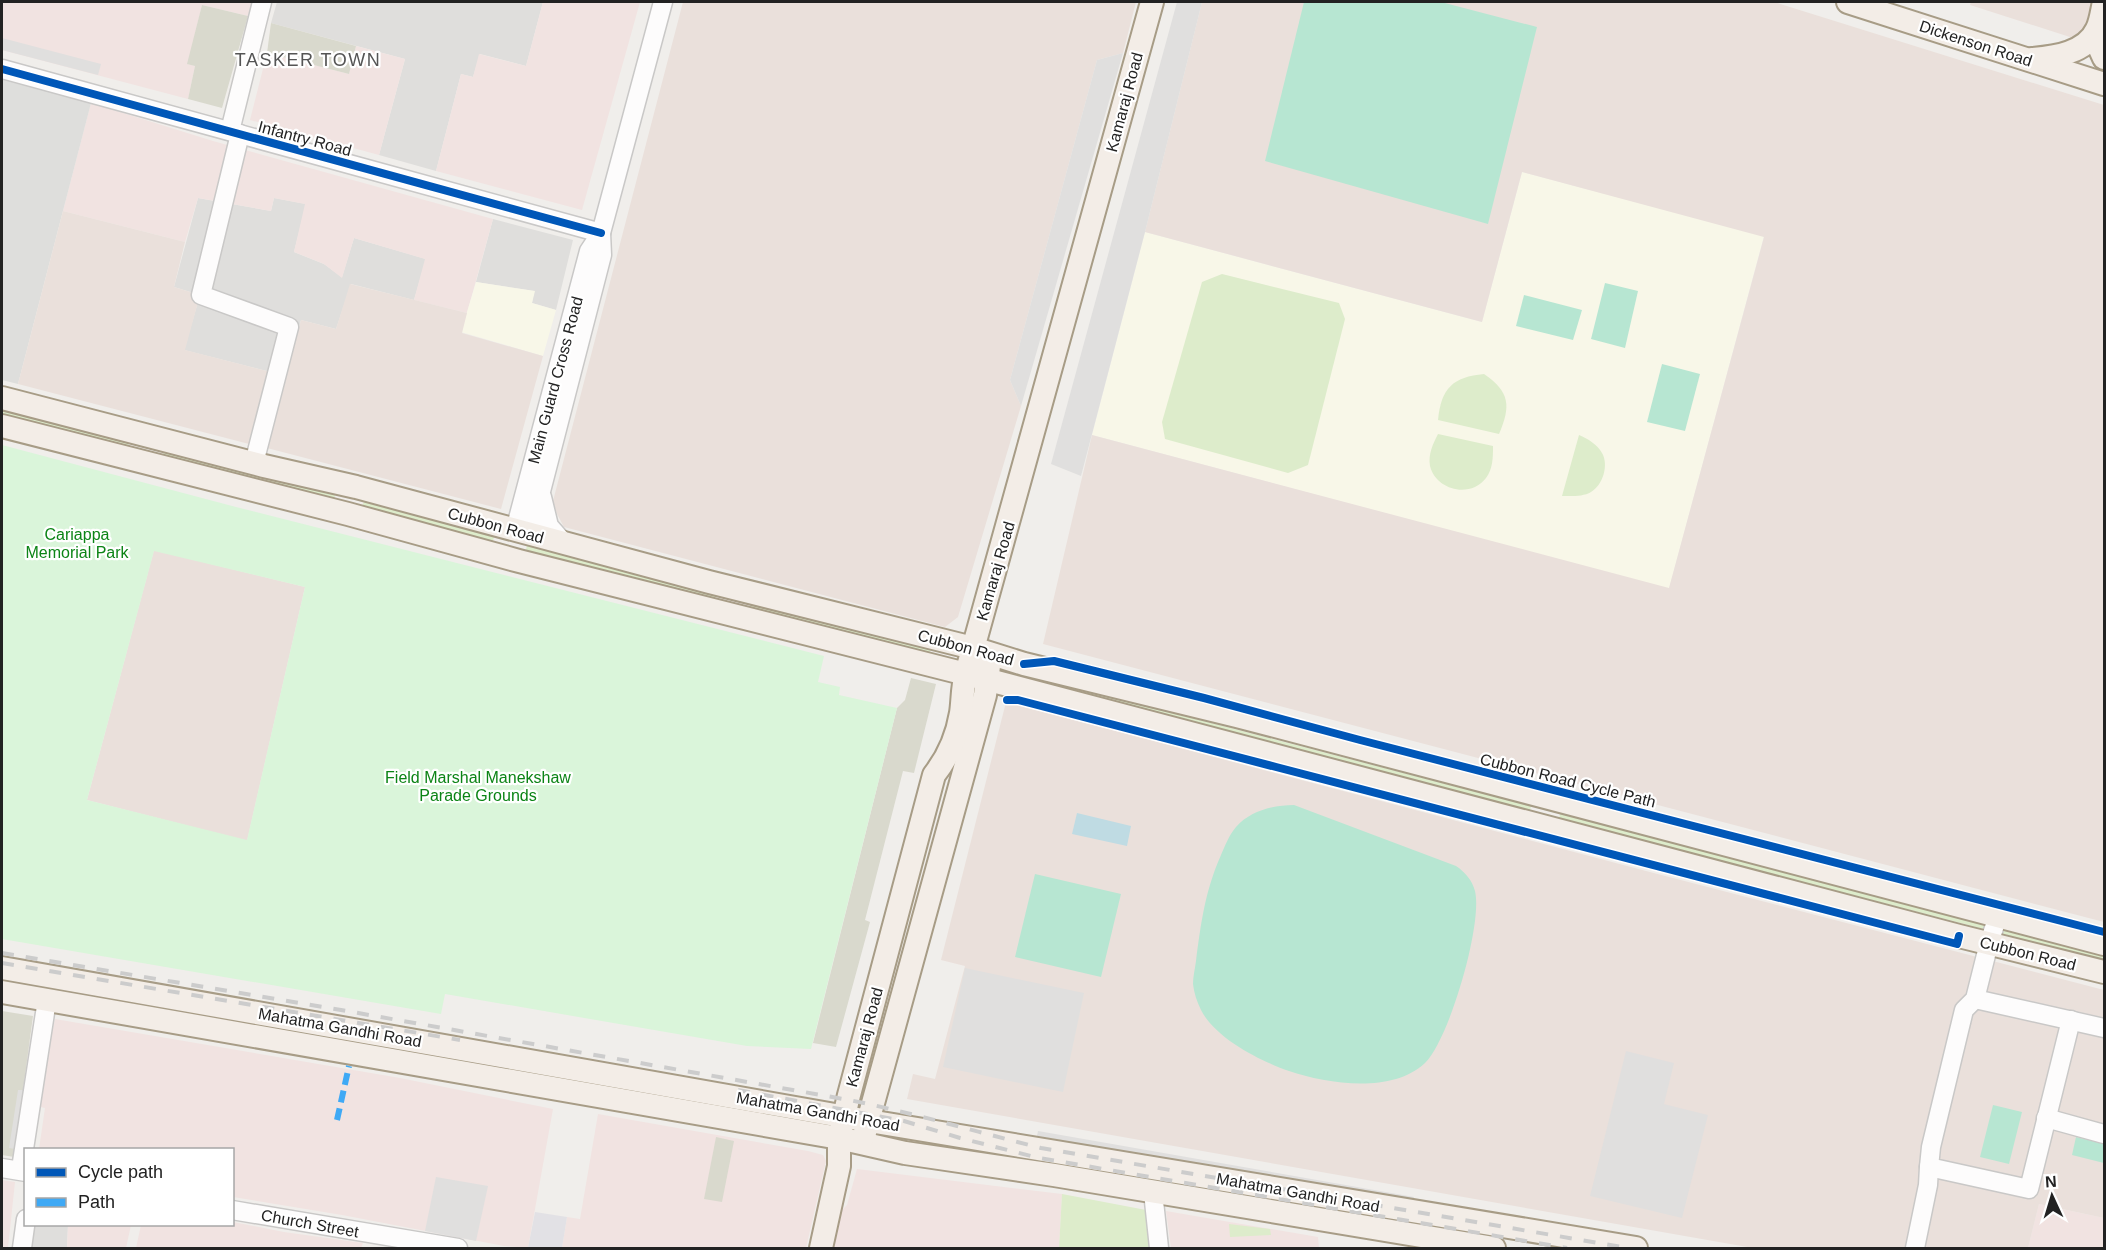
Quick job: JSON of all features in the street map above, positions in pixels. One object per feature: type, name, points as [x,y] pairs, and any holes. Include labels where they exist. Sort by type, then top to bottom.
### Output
[{"type":"main road","name":"Kamaraj Road","points":[[820,1248],[839,1166],[839,1138],[844,1116],[934,776],[946,759],[954,741],[961,713],[962,689],[966,674],[994,627],[1038,442],[1152,2]]},
{"type":"main road","name":"Kamaraj Road","points":[[1038,442],[1165,2]]},
{"type":"main road","name":"Dickenson Road","points":[[1848,2],[1886,7],[2027,59],[2104,84]]},
{"type":"main road","points":[[2104,2],[2097,30],[2104,58]]},
{"type":"main road","points":[[2027,59],[2053,57],[2075,50],[2097,30]]},
{"type":"main road","name":"Cubbon Road","points":[[2,398],[356,487],[737,589],[982,650],[1024,664],[1248,719],[2104,944]]},
{"type":"main road","name":"Cubbon Road","points":[[2,426],[348,514],[519,561],[966,674],[2104,972]]},
{"type":"main road","points":[[138,461],[145,435]]},
{"type":"main road","points":[[348,514],[356,487]]},
{"type":"main road","points":[[728,614],[737,589]]},
{"type":"main road","name":"Kamaraj Road","points":[[862,1143],[987,680],[982,650]]},
{"type":"main road","points":[[1544,827],[1552,799]]},
{"type":"main road","points":[[1659,857],[1666,829]]},
{"type":"main road","points":[[892,935],[917,942]]},
{"type":"main road","name":"Mahatma Gandhi Road","points":[[2,968],[1537,1240],[1636,1248]]},
{"type":"main road","name":"Mahatma Gandhi Road","points":[[2,992],[839,1138],[1154,1199],[1494,1248]]},
{"type":"main road","points":[[839,1166],[862,1143]]},
{"type":"street","points":[[254,463],[289,327],[201,295],[262,2]]},
{"type":"street","name":"Main Guard Cross Road","points":[[522,532],[589,252],[601,233],[663,2]]},
{"type":"street","name":"Infantry Road","points":[[2,69],[601,233]]},
{"type":"street","name":"Main Guard Cross Road","points":[[522,532],[541,492],[602,255],[601,233]]},
{"type":"street","points":[[541,492],[545,517],[549,526],[564,543]]},
{"type":"street","points":[[1915,1248],[1928,1185],[1931,1147],[1964,1010],[1975,999],[1998,916]]},
{"type":"street","points":[[1975,999],[2104,1028]]},
{"type":"street","points":[[24,1166],[23,1153],[47,1000]]},
{"type":"street","points":[[1929,1167],[2029,1189],[2071,1020]]},
{"type":"street","points":[[2046,1118],[2104,1134]]},
{"type":"street","points":[[2,1168],[24,1172]]},
{"type":"street","points":[[1154,1199],[1159,1248]]},
{"type":"street","name":"Church Street","points":[[234,1210],[458,1248]]},
{"type":"street","points":[[22,1248],[25,1226]]},
{"type":"shaded area","points":[[2,2],[252,2],[248,16],[202,5],[188,64],[195,66],[188,99],[2,50]]},
{"type":"shaded area","points":[[277,2],[543,2],[526,66],[480,54],[473,77],[461,74],[436,171],[379,155],[405,59],[271,23]]},
{"type":"shaded area","points":[[543,2],[640,2],[582,210],[436,171],[461,74],[473,77],[479,54],[526,66]]},
{"type":"shaded area","points":[[683,2],[1136,2],[1123,53],[1097,60],[1010,380],[1021,406],[958,617],[945,627],[564,527],[557,514],[553,501]]},
{"type":"shaded area","points":[[1177,2],[1202,2],[1081,476],[1051,464]]},
{"type":"shaded area","points":[[1202,2],[1774,2],[2104,105],[2104,922],[1043,644],[1092,435],[1669,588],[1764,237],[1522,172],[1482,322],[1145,232]]},
{"type":"shaded area","points":[[1971,2],[2093,2],[2085,29],[2073,38],[1970,5]]},
{"type":"shaded area","points":[[202,5],[248,16],[222,108],[188,99],[195,66],[187,64]]},
{"type":"shaded area","points":[[271,23],[356,46],[349,74],[267,53]]},
{"type":"shaded area","points":[[2,38],[101,64],[98,75],[2,50]]},
{"type":"shaded area","points":[[356,46],[405,59],[379,155],[250,120],[267,53],[349,74]]},
{"type":"shaded area","points":[[1123,53],[1021,406],[1010,380],[1097,60]]},
{"type":"shaded area","points":[[2,79],[91,103],[18,384],[2,380]]},
{"type":"shaded area","points":[[91,103],[213,141],[493,219],[467,313],[414,300],[425,259],[354,238],[342,278],[324,264],[294,252],[305,204],[274,198],[271,211],[198,198],[185,242],[63,211]]},
{"type":"shaded area","points":[[1522,172],[1764,236],[1669,589],[1092,435],[1145,232],[1482,322]]},
{"type":"shaded area","points":[[198,198],[271,211],[274,198],[306,204],[294,252],[324,264],[342,277],[354,238],[426,259],[414,300],[351,284],[336,329],[301,320],[286,376],[184,350],[200,295],[174,287]]},
{"type":"shaded area","points":[[63,211],[185,242],[174,287],[200,295],[185,350],[271,372],[253,445],[18,384]]},
{"type":"shaded area","points":[[493,219],[573,240],[556,310],[532,303],[534,291],[476,282]]},
{"type":"shaded area","points":[[476,282],[535,291],[532,303],[556,310],[543,356],[461,332]]},
{"type":"shaded area","points":[[350,284],[467,313],[462,333],[543,356],[501,509],[267,448],[301,320],[336,329]]},
{"type":"shaded area","points":[[154,550],[305,587],[247,841],[87,800]]},
{"type":"shaded area","points":[[911,678],[936,684],[914,773],[903,771],[865,920],[870,922],[836,1047],[813,1043],[897,708],[905,700]]},
{"type":"shaded area","points":[[1006,702],[2104,990],[2104,1218],[2039,1204],[2028,1248],[1753,1248],[907,1099],[913,1074],[935,1079],[965,966],[941,960]]},
{"type":"shaded area","points":[[965,968],[1084,993],[1063,1092],[943,1067]]},
{"type":"shaded area","points":[[2,1011],[33,1016],[14,1157],[2,1155]]},
{"type":"shaded area","points":[[55,1019],[400,1078],[553,1109],[528,1248],[504,1246],[234,1197],[234,1148],[39,1148],[45,1108],[36,1106]]},
{"type":"shaded area","points":[[1626,1051],[1674,1063],[1664,1104],[1708,1115],[1682,1218],[1590,1196]]},
{"type":"shaded area","points":[[18,1090],[24,1090],[15,1149],[9,1148]]},
{"type":"shaded area","points":[[598,1114],[823,1155],[826,1161],[806,1248],[562,1248],[567,1217],[580,1219]]},
{"type":"shaded area","points":[[1038,1131],[1414,1197],[1413,1202],[1037,1136]]},
{"type":"shaded area","points":[[716,1137],[734,1141],[722,1202],[704,1199]]},
{"type":"shaded area","points":[[857,1169],[1062,1194],[1059,1248],[834,1248],[842,1210],[847,1205]]},
{"type":"shaded area","points":[[436,1177],[488,1186],[476,1241],[425,1231]]},
{"type":"shaded area","points":[[2,1180],[15,1182],[8,1248],[2,1248]]},
{"type":"shaded area","points":[[2039,1204],[2104,1218],[2104,1248],[2028,1248]]},
{"type":"shaded area","points":[[1166,1211],[1318,1237],[1319,1248],[1171,1248]]},
{"type":"shaded area","points":[[535,1212],[567,1217],[562,1248],[528,1248]]},
{"type":"shaded area","points":[[234,1222],[363,1243],[361,1248],[136,1248],[141,1226],[234,1226]]},
{"type":"shaded area","points":[[34,1226],[68,1226],[67,1248],[30,1248]]},
{"type":"shaded area","points":[[68,1226],[131,1226],[126,1248],[67,1248]]},
{"type":"green space","points":[[1304,2],[1441,2],[1537,27],[1488,224],[1265,161]]},
{"type":"green space","points":[[1222,274],[1339,303],[1345,319],[1308,465],[1288,473],[1165,439],[1162,422],[1202,282]]},
{"type":"green space","points":[[1605,283],[1638,291],[1625,348],[1591,339]]},
{"type":"green space","points":[[1524,295],[1582,310],[1573,340],[1516,326]]},
{"type":"green space","points":[[1662,364],[1700,374],[1685,431],[1647,422]]},
{"type":"green space","points":[[1484,374],[1499,387],[1506,400],[1505,415],[1499,434],[1438,420],[1442,400],[1450,386],[1464,378]]},
{"type":"green space","points":[[2,408],[130,441],[128,446],[2,414]]},
{"type":"green space","points":[[1438,434],[1493,446],[1493,459],[1486,478],[1479,484],[1463,490],[1446,486],[1439,481],[1430,466],[1433,445]]},
{"type":"green space","points":[[1579,435],[1592,442],[1602,453],[1605,463],[1604,474],[1599,485],[1588,494],[1562,496]]},
{"type":"green space","name":"Field Marshal Manekshaw Parade Grounds","points":[[2,445],[236,507],[824,656],[818,682],[840,687],[839,695],[897,708],[811,1049],[747,1046],[445,994],[441,1014],[2,939]],"holes":[[[154,551],[305,587],[247,840],[87,800]]]},
{"type":"green space","points":[[164,451],[335,495],[334,500],[162,457]]},
{"type":"green space","points":[[364,502],[494,537],[493,541],[362,506]]},
{"type":"green space","points":[[527,545],[716,594],[715,599],[526,550]]},
{"type":"green space","points":[[751,602],[931,649],[929,655],[750,608]]},
{"type":"green space","points":[[1018,673],[1531,806],[1530,811],[1017,678]]},
{"type":"green space","points":[[1294,805],[1456,866],[1468,877],[1474,887],[1476,907],[1474,929],[1462,981],[1444,1031],[1434,1050],[1425,1063],[1411,1073],[1378,1083],[1359,1084],[1322,1080],[1289,1071],[1252,1055],[1227,1039],[1208,1020],[1200,1007],[1193,984],[1204,907],[1211,881],[1231,833],[1242,821],[1255,813],[1278,806]]},
{"type":"green space","points":[[1560,814],[2104,954],[2104,960],[1559,819]]},
{"type":"green space","points":[[1035,874],[1121,894],[1101,977],[1015,957]]},
{"type":"green space","points":[[1993,1105],[2022,1112],[2009,1164],[1980,1157]]},
{"type":"green space","points":[[2076,1137],[2104,1144],[2104,1163],[2072,1155]]},
{"type":"green space","points":[[1062,1194],[1146,1210],[1150,1248],[1059,1248]]},
{"type":"green space","points":[[1229,1224],[1270,1229],[1271,1235],[1230,1237]]},
{"type":"water","points":[[1077,813],[1131,826],[1127,846],[1072,834]]},
{"type":"railway","points":[[2,953],[341,1010],[849,1100],[1041,1148],[1628,1248]]},
{"type":"railway","points":[[2,963],[460,1040]]},
{"type":"railway","points":[[738,1090],[904,1121],[1039,1158],[1567,1248]]},
{"type":"marked path","points":[[337,1120],[349,1066]]},
{"type":"cycle path","points":[[2,69],[601,233]]},
{"type":"cycle path","name":"Cubbon Road Cycle Path","points":[[1024,664],[1054,661],[1204,698],[2104,932]]},
{"type":"cycle path","points":[[1007,700],[1018,700],[1957,944],[1959,936]]},
{"type":"district","name":"TASKER TOWN","points":[[308,60]]},
{"type":"park label","name":"Cariappa Memorial Park","points":[[77,543]]}]
